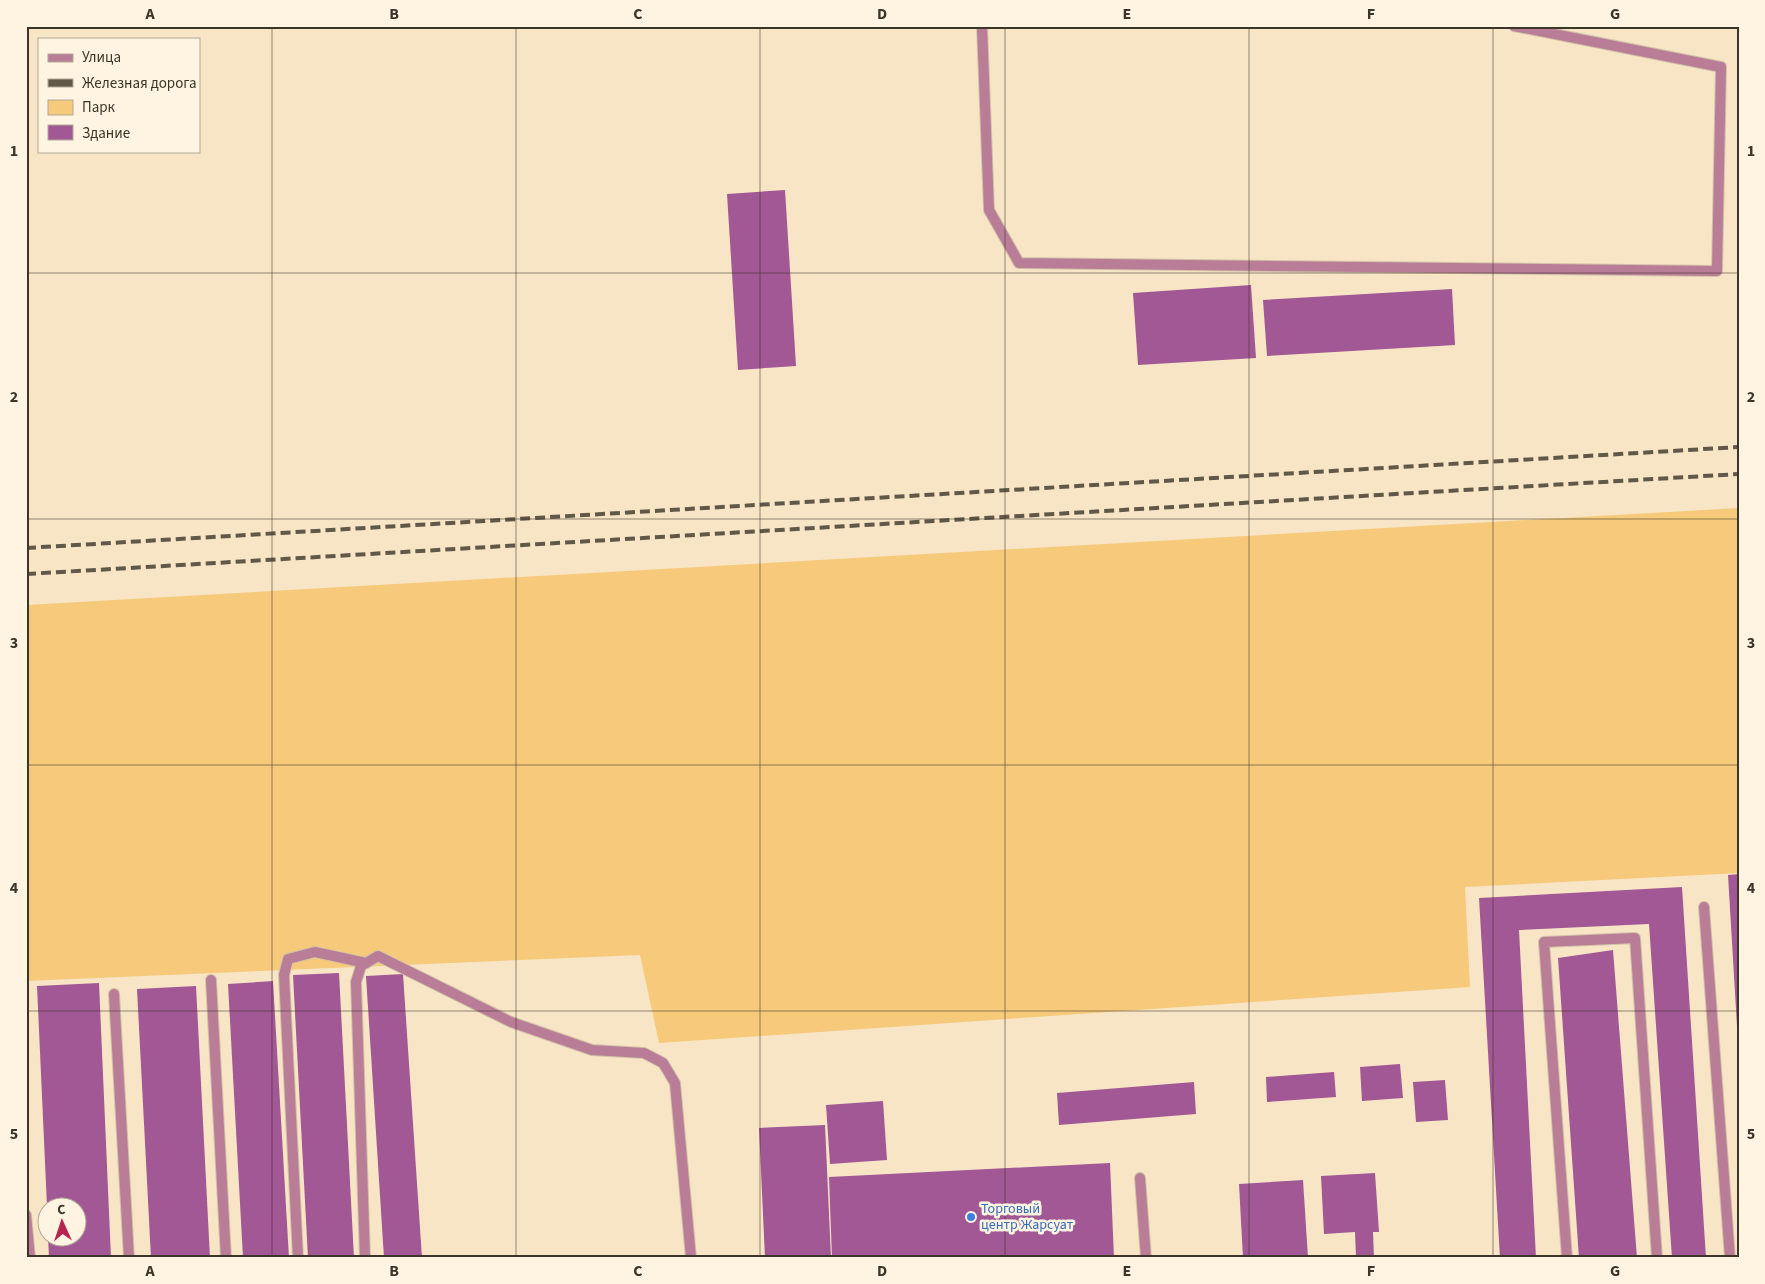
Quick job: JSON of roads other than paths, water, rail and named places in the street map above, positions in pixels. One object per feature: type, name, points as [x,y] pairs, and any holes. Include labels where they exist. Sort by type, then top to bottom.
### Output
[{"type":"street","points":[[982,26],[989,210],[1019,263],[1717,271],[1721,67],[1514,26]]},
{"type":"street","points":[[1704,907],[1730,1258]]},
{"type":"street","points":[[1567,1258],[1544,942],[1635,938],[1656,1258]]},
{"type":"street","points":[[298,1258],[284,975],[288,959],[315,952],[366,963]]},
{"type":"street","points":[[365,1258],[356,982],[361,966],[378,956],[511,1022],[592,1050],[644,1053],[663,1063],[675,1083],[691,1258]]},
{"type":"street","points":[[211,980],[226,1258]]},
{"type":"street","points":[[114,994],[129,1258]]},
{"type":"street","points":[[1140,1178],[1146,1258]]},
{"type":"street","points":[[26,1215],[30,1258]]},
{"type":"railway","points":[[26,548],[1739,447]]},
{"type":"railway","points":[[26,574],[1739,474]]},
{"type":"place","name":"Торговый центр Жарсуат","points":[[971,1217]]}]
